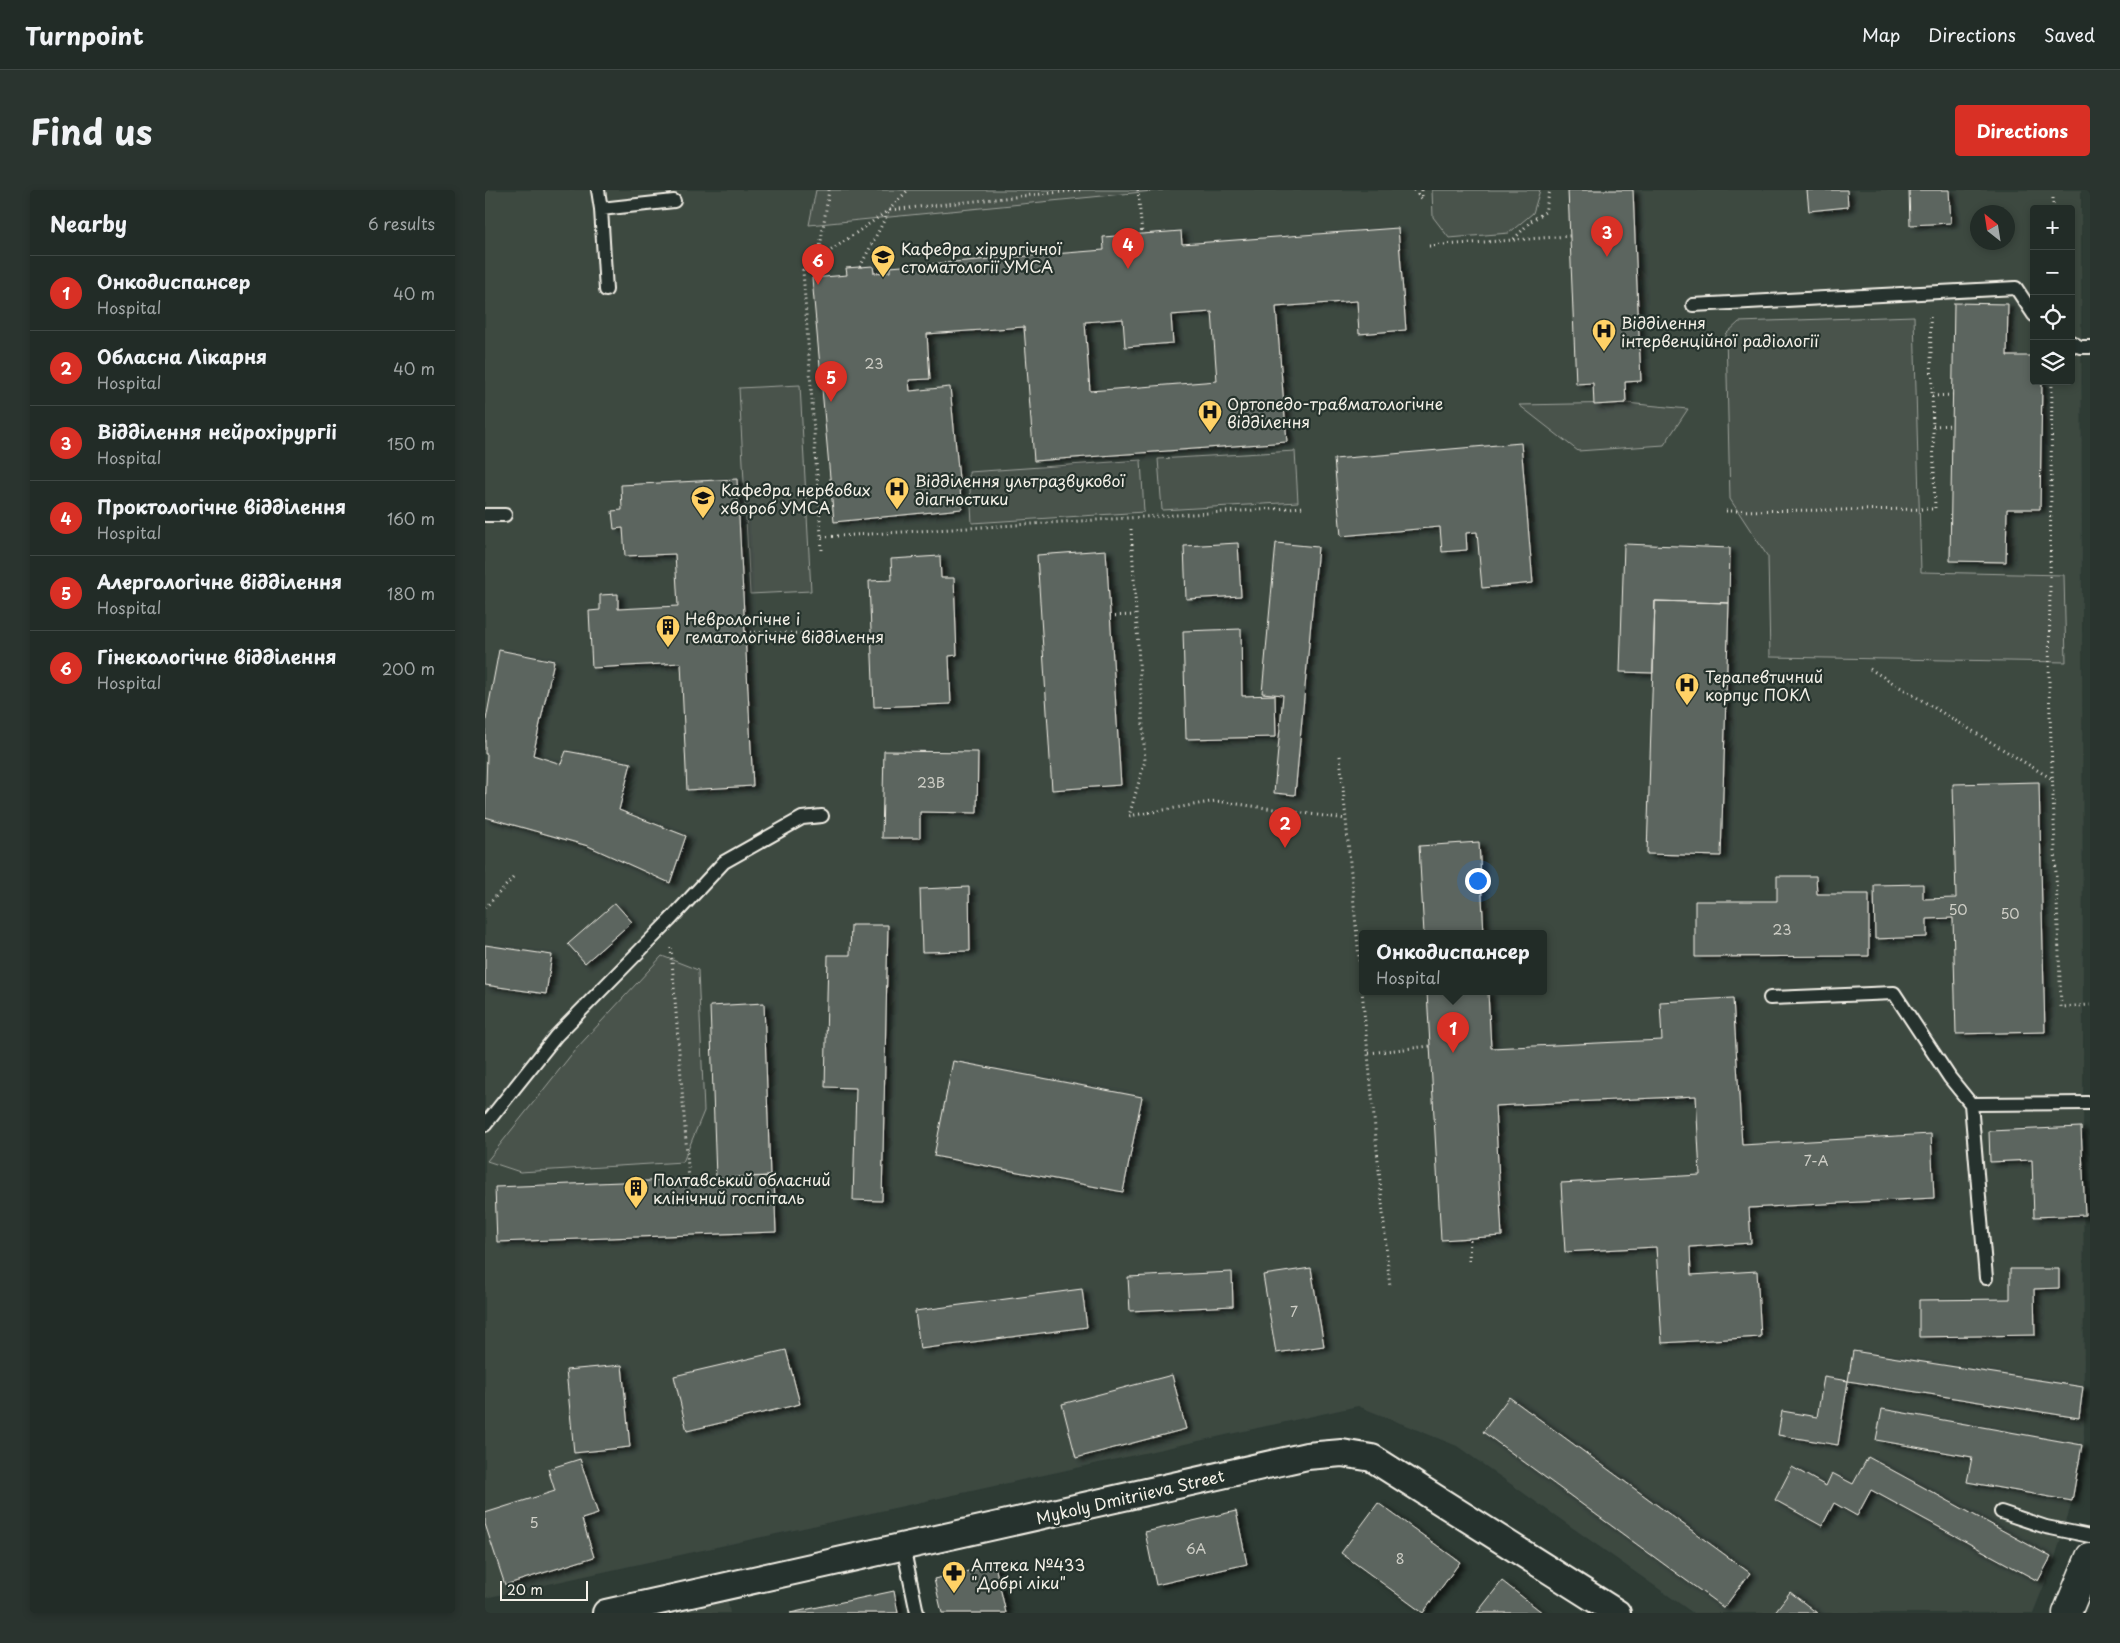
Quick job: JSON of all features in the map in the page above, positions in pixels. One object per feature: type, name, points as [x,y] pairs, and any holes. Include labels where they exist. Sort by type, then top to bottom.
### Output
[{"type":"main road","points":[[2067,1613],[2090,1557]]},
{"type":"street","name":"Mykoly Dmitriieva Street","points":[[607,1613],[1307,1456],[1342,1453],[1372,1458],[1617,1613]]},
{"type":"lane","points":[[598,190],[606,290]]},
{"type":"lane","points":[[601,209],[674,201]]},
{"type":"lane","points":[[1693,306],[2016,288],[2030,309]]},
{"type":"lane","points":[[2075,344],[2080,347],[2090,347]]},
{"type":"lane","points":[[485,515],[505,516]]},
{"type":"lane","points":[[485,1124],[556,1036],[669,921],[723,862],[802,818],[822,816]]},
{"type":"lane","points":[[1769,998],[1894,993],[1950,1078],[1971,1104],[1986,1278]]},
{"type":"lane","points":[[1971,1104],[2090,1103]]},
{"type":"lane","points":[[2001,1512],[2046,1527],[2090,1536]]},
{"type":"lane","points":[[903,1546],[917,1613]]},
{"type":"path","points":[[818,260],[829,190]]},
{"type":"path","points":[[823,550],[803,270],[889,210],[908,190]]},
{"type":"path","points":[[889,210],[1080,190]]},
{"type":"path","points":[[1138,190],[1142,234]]},
{"type":"path","points":[[1414,190],[1422,199],[1422,190]]},
{"type":"path","points":[[1514,240],[1531,221],[1545,212],[1550,190]]},
{"type":"path","points":[[2053,190],[2053,205]]},
{"type":"path","points":[[859,267],[889,210]]},
{"type":"path","points":[[1429,246],[1570,236]]},
{"type":"path","points":[[1726,511],[1935,509],[1929,293]]},
{"type":"path","points":[[2053,385],[2049,688],[2061,1007],[2090,1005]]},
{"type":"path","points":[[1932,396],[1953,395]]},
{"type":"path","points":[[1933,426],[1952,425]]},
{"type":"path","points":[[822,537],[1305,507]]},
{"type":"path","points":[[1131,529],[1145,761],[1129,816],[1216,801],[1346,819]]},
{"type":"path","points":[[1110,616],[1135,615]]},
{"type":"path","points":[[745,632],[822,634]]},
{"type":"path","points":[[1870,669],[2052,779]]},
{"type":"path","points":[[1340,756],[1359,951]]},
{"type":"path","points":[[485,908],[513,878]]},
{"type":"path","points":[[669,921],[689,1180]]},
{"type":"path","points":[[1363,995],[1390,1288]]},
{"type":"path","points":[[1369,1053],[1430,1046]]},
{"type":"path","points":[[1469,1261],[1470,1238]]},
{"type":"shaded area","points":[[485,190],[2081,190],[2084,1449],[2072,1502],[2055,1558],[2033,1613],[1693,1613],[1457,1446],[1358,1406],[485,1598]]},
{"type":"shaded area","points":[[816,190],[1163,190],[809,225]]},
{"type":"shaded area","points":[[1432,190],[1540,190],[1533,213],[1509,233],[1449,238],[1433,217]]},
{"type":"shaded area","points":[[1914,316],[1921,572],[2064,575],[2066,662],[1770,657],[1768,557],[1730,499],[1726,334],[1739,322]]},
{"type":"shaded area","points":[[800,385],[811,591],[750,594],[739,388]]},
{"type":"shaded area","points":[[1626,403],[1688,409],[1664,445],[1578,451],[1519,405]]},
{"type":"shaded area","points":[[1295,451],[1298,502],[1162,510],[1158,459]]},
{"type":"shaded area","points":[[1141,460],[1144,512],[972,523],[969,472]]},
{"type":"shaded area","points":[[662,956],[698,970],[704,1111],[683,1162],[520,1172],[487,1161],[575,1050]]},
{"type":"shaded area","points":[[725,1586],[730,1613],[605,1613]]},
{"type":"building","points":[[1568,190],[1633,190],[1641,381],[1625,382],[1626,403],[1594,405],[1593,383],[1576,384]]},
{"type":"building","points":[[1807,190],[1847,190],[1848,207],[1809,211]]},
{"type":"building","points":[[1909,190],[1949,190],[1951,223],[1910,225]]},
{"type":"building","points":[[1398,228],[1406,330],[1359,334],[1357,301],[1276,307],[1287,442],[1034,461],[1024,327],[927,334],[930,379],[909,380],[910,391],[950,387],[962,509],[834,522],[812,278],[847,275],[846,268],[873,266],[874,273],[890,272],[890,267],[1104,250],[1103,237],[1181,231],[1182,244]],"holes":[[[1212,312],[1217,381],[1090,391],[1085,322],[1123,319],[1125,347],[1173,343],[1171,315]]]},
{"type":"building","points":[[1954,303],[2008,304],[2007,356],[2030,356],[2030,385],[2042,385],[2040,509],[2007,509],[2006,562],[1950,561]]},
{"type":"building","points":[[1521,443],[1533,583],[1482,588],[1477,532],[1466,533],[1467,550],[1442,552],[1440,527],[1341,536],[1334,459]]},
{"type":"building","name":"Неврологічне і гематологічне відділення","points":[[737,479],[753,786],[687,790],[681,663],[592,668],[589,611],[600,610],[600,595],[618,594],[618,609],[678,606],[675,554],[625,556],[623,528],[614,529],[612,511],[622,510],[621,485]]},
{"type":"building","points":[[1238,543],[1241,596],[1186,599],[1184,546]]},
{"type":"building","points":[[1276,543],[1318,547],[1295,795],[1274,793],[1283,695],[1262,693]]},
{"type":"building","points":[[1624,544],[1730,548],[1729,603],[1655,601],[1653,673],[1620,672]]},
{"type":"building","points":[[1106,550],[1121,785],[1052,790],[1037,555]]},
{"type":"building","points":[[940,556],[941,578],[954,578],[957,655],[949,656],[951,704],[874,707],[869,581],[892,580],[891,559]]},
{"type":"building","points":[[1655,601],[1729,603],[1721,856],[1647,854]]},
{"type":"building","points":[[1241,629],[1242,696],[1275,695],[1276,737],[1186,739],[1183,631]]},
{"type":"building","points":[[499,650],[554,661],[533,755],[561,764],[566,751],[631,763],[619,810],[686,836],[670,883],[588,846],[485,817],[487,754],[485,754],[485,725]]},
{"type":"building","points":[[884,751],[978,752],[977,813],[920,812],[920,838],[882,838]]},
{"type":"building","points":[[2039,782],[2045,1032],[1956,1034],[1953,918],[1927,919],[1927,937],[1875,939],[1874,885],[1923,884],[1923,899],[1956,898],[1953,784]]},
{"type":"building","points":[[1479,842],[1484,930],[1424,930],[1419,846]]},
{"type":"building","points":[[1777,876],[1816,876],[1817,894],[1869,894],[1869,956],[1695,957],[1695,901],[1777,901]]},
{"type":"building","points":[[969,887],[970,951],[922,952],[920,889]]},
{"type":"building","points":[[615,903],[632,922],[585,963],[568,944]]},
{"type":"building","points":[[851,925],[888,925],[882,1201],[853,1200],[856,1088],[825,1087],[828,955],[850,955]]},
{"type":"building","points":[[485,945],[552,955],[546,994],[485,985]]},
{"type":"building","points":[[1427,995],[1488,995],[1491,1048],[1662,1040],[1660,1002],[1733,998],[1742,1145],[1931,1134],[1934,1198],[1749,1208],[1751,1243],[1690,1247],[1691,1275],[1757,1271],[1761,1337],[1662,1343],[1656,1247],[1565,1252],[1561,1183],[1700,1175],[1696,1096],[1495,1106],[1502,1236],[1441,1240]]},
{"type":"building","points":[[764,1003],[770,1176],[716,1178],[710,1006]]},
{"type":"building","points":[[953,1061],[1142,1097],[1123,1192],[934,1156]]},
{"type":"building","points":[[2081,1127],[2085,1215],[2034,1217],[2032,1160],[1990,1162],[1989,1131]]},
{"type":"building","name":"Полтавський обласний клінічний госпіталь","points":[[774,1176],[776,1232],[497,1242],[495,1187]]},
{"type":"building","points":[[1311,1268],[1324,1346],[1276,1353],[1263,1275]]},
{"type":"building","points":[[2010,1269],[2059,1269],[2059,1288],[2034,1289],[2035,1335],[1919,1337],[1919,1300],[2010,1299]]},
{"type":"building","points":[[1232,1272],[1233,1306],[1130,1311],[1128,1277]]},
{"type":"building","points":[[1082,1289],[1087,1327],[920,1349],[915,1311]]},
{"type":"building","points":[[786,1350],[800,1404],[687,1431],[674,1376]]},
{"type":"building","points":[[1853,1351],[2083,1387],[2079,1418],[1848,1381]]},
{"type":"building","points":[[622,1365],[630,1447],[574,1453],[566,1370]]},
{"type":"building","points":[[1172,1375],[1186,1429],[1076,1458],[1062,1404]]},
{"type":"building","points":[[1824,1377],[1848,1381],[1838,1445],[1778,1435],[1782,1411],[1817,1417]]},
{"type":"building","points":[[1509,1397],[1750,1573],[1724,1608],[1483,1432]]},
{"type":"building","points":[[1882,1409],[2082,1445],[2072,1501],[1967,1482],[1972,1457],[1876,1440]]},
{"type":"building","points":[[1868,1457],[2051,1557],[2038,1581],[1871,1490],[1857,1516],[1834,1503],[1822,1526],[1775,1500],[1792,1467],[1826,1486],[1832,1473],[1853,1484]]},
{"type":"building","points":[[580,1459],[598,1514],[582,1519],[594,1557],[505,1585],[485,1524],[485,1513],[555,1491],[548,1469]]},
{"type":"building","points":[[1378,1503],[1460,1562],[1423,1613],[1341,1553]]},
{"type":"building","points":[[1236,1511],[1247,1564],[1156,1585],[1145,1532]]},
{"type":"building","points":[[995,1565],[1006,1613],[942,1613],[934,1579]]},
{"type":"building","points":[[1502,1581],[1543,1613],[1477,1613]]},
{"type":"building","points":[[894,1591],[898,1613],[790,1613]]},
{"type":"building","points":[[1790,1592],[1817,1613],[1774,1613]]},
{"type":"place","name":"Відділення нейрохірургіі","points":[[1607,257]]},
{"type":"place","name":"Проктологічне відділення","points":[[1128,269]]},
{"type":"place","name":"Кафедра хірургічної стоматології УМСА","points":[[883,278]]},
{"type":"place","name":"Гінекологічне відділення","points":[[818,285]]},
{"type":"place","name":"Відділення інтервенційної радіології","points":[[1604,352]]},
{"type":"place","name":"Алергологічне відділення","points":[[831,402]]},
{"type":"place","name":"Ортопедо-травматологічне відділення","points":[[1210,433]]},
{"type":"place","name":"Відділення ультразвукової діагностики","points":[[897,510]]},
{"type":"place","name":"Кафедра нервових хвороб УМСА","points":[[703,519]]},
{"type":"place","name":"Неврологічне і гематологічне відділення","points":[[668,648]]},
{"type":"place","name":"Терапевтичний корпус ПОКЛ","points":[[1687,706]]},
{"type":"place","name":"Обласна Лікарня","points":[[1285,848]]},
{"type":"place","name":"Онкодиспансер","points":[[1453,1053]]},
{"type":"place","name":"Полтавський обласний клінічний госпіталь","points":[[636,1209]]},
{"type":"place","name":"Аптека №433 \"Добрі ліки\"","points":[[954,1594]]}]
